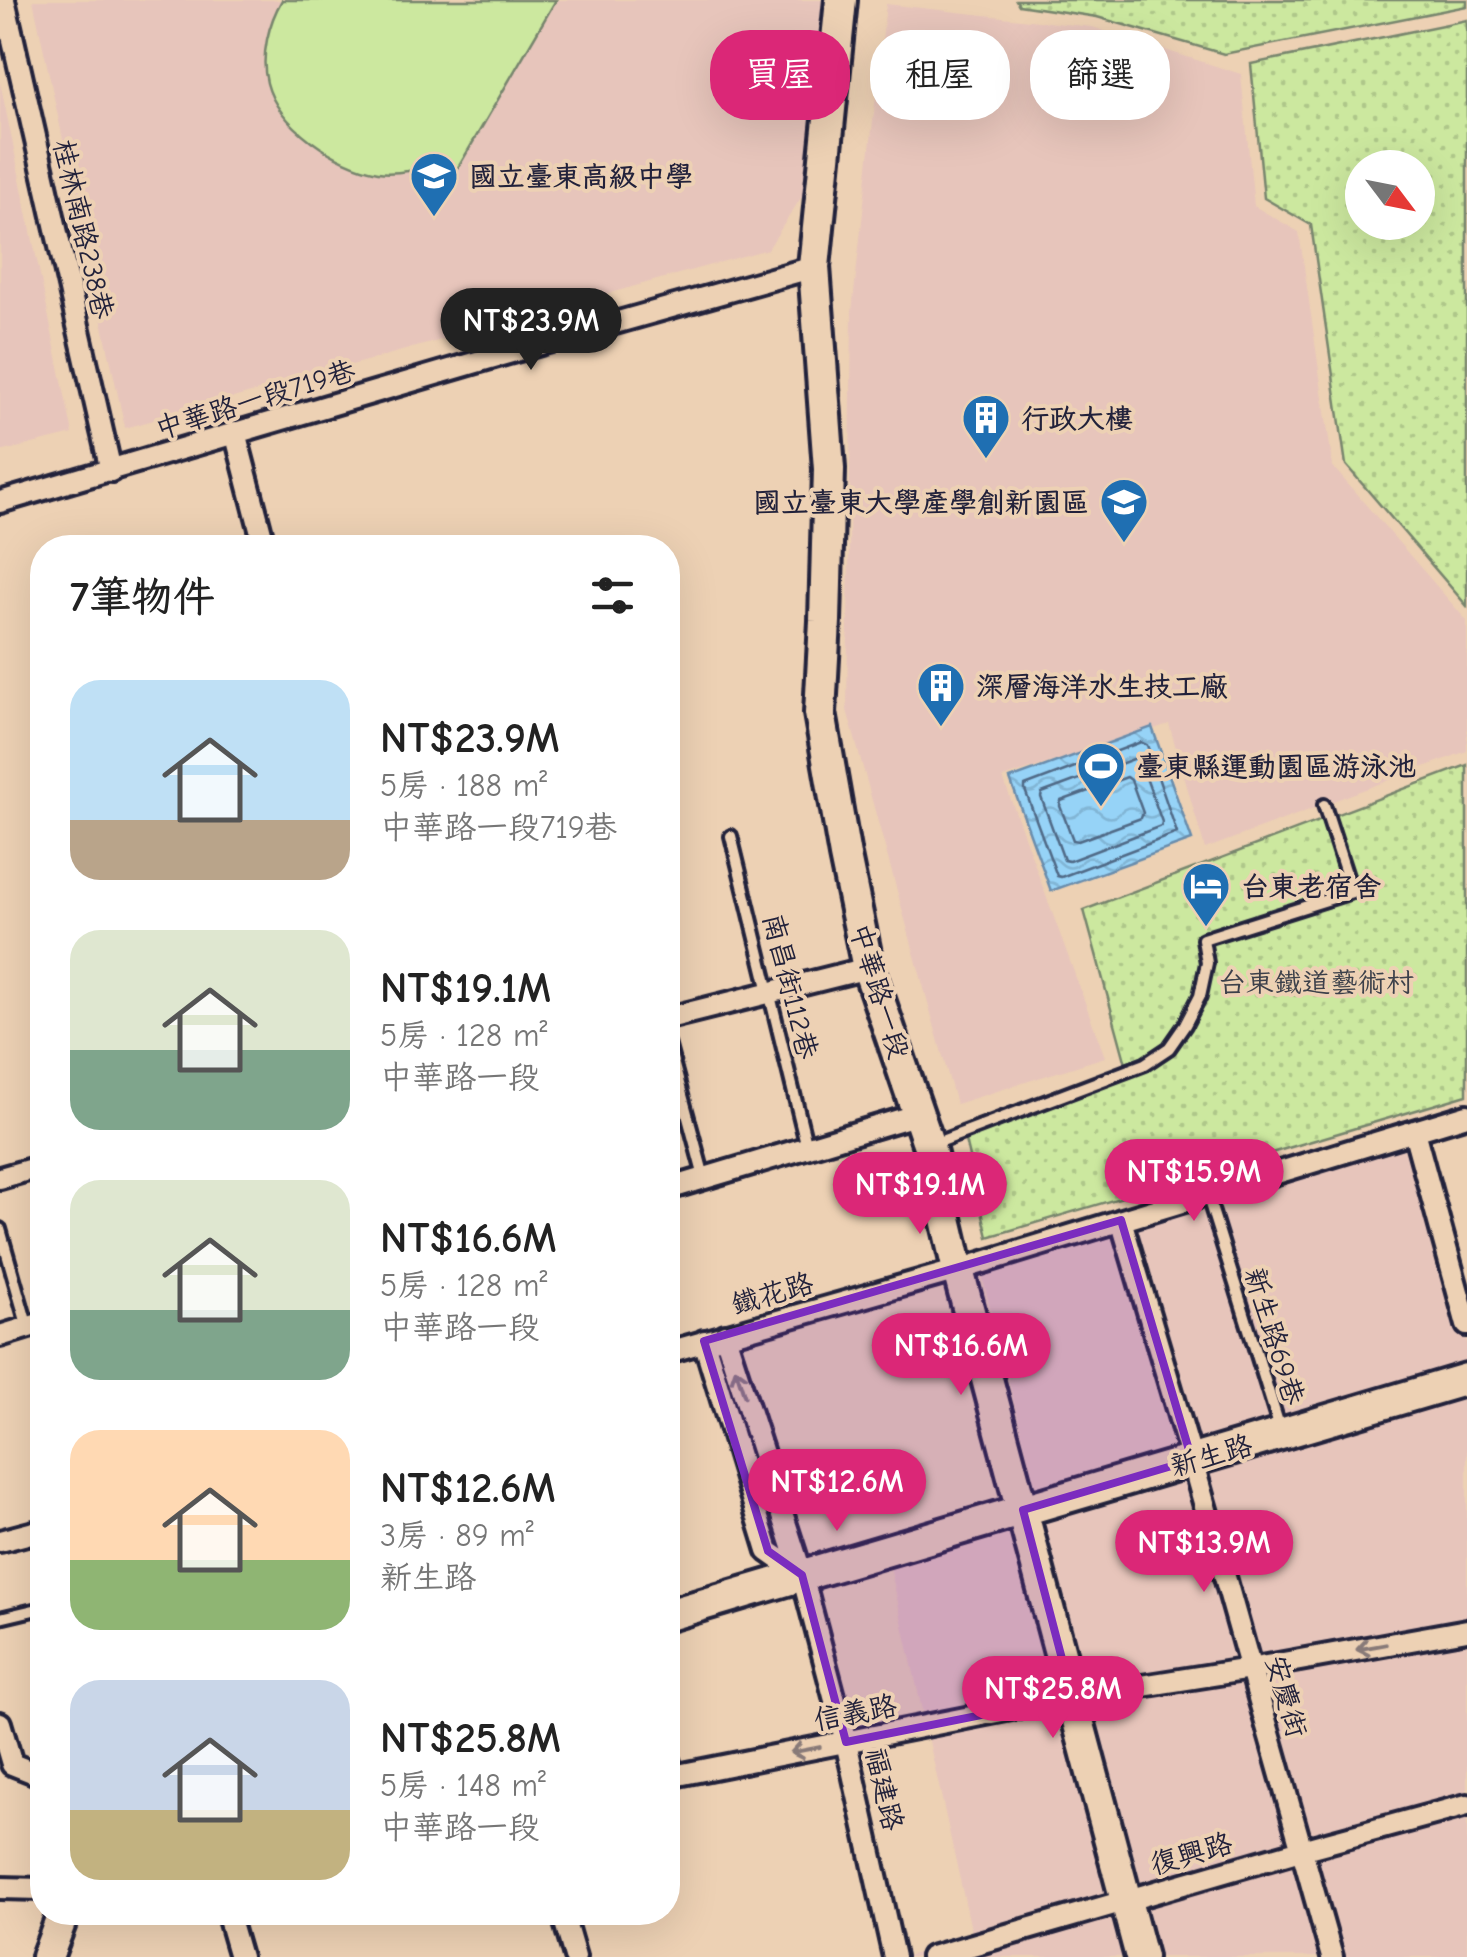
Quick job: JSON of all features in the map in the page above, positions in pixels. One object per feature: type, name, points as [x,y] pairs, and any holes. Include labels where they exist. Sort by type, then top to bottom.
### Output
[{"type":"street","name":"桂林南路238巷","points":[[4,0],[111,471]]},
{"type":"street","name":"中華路一段","points":[[842,0],[814,267],[829,469],[820,713],[868,968],[929,1146],[958,1270],[1140,1957]]},
{"type":"street","name":"中華路一段719巷","points":[[0,502],[814,267]]},
{"type":"street","points":[[235,432],[263,535]]},
{"type":"street","points":[[680,1015],[868,968]]},
{"type":"street","points":[[680,1184],[919,1114]]},
{"type":"street","name":"鐵花路","points":[[680,1348],[958,1270],[1467,1115]]},
{"type":"street","points":[[1414,1131],[1467,1325]]},
{"type":"street","points":[[0,1178],[30,1169]]},
{"type":"street","name":"安慶街","points":[[1121,1220],[1332,1957]]},
{"type":"street","points":[[0,1336],[30,1327]]},
{"type":"street","name":"福建路","points":[[725,1335],[802,1575],[846,1742],[894,1957]]},
{"type":"street","points":[[704,1341],[768,1550],[802,1575]]},
{"type":"street","name":"新生路","points":[[680,1611],[1467,1379]]},
{"type":"street","points":[[0,1541],[30,1533]]},
{"type":"street","name":"信義路","points":[[680,1775],[1072,1697],[1467,1630]]},
{"type":"street","points":[[0,1723],[12,1764],[30,1771]]},
{"type":"street","name":"復興路","points":[[932,1957],[1467,1806]]},
{"type":"street","points":[[0,1888],[30,1888]]},
{"type":"street","points":[[47,1957],[59,1925]]},
{"type":"street","points":[[231,1925],[240,1957]]},
{"type":"street","points":[[566,1925],[575,1957]]},
{"type":"lane","points":[[929,1146],[1145,1064],[1169,1048],[1200,996],[1208,963],[1203,939],[1352,892],[1324,805]]},
{"type":"lane","name":"南昌街112巷","points":[[731,836],[806,1147]]},
{"type":"lane","points":[[680,1088],[704,1177]]},
{"type":"lane","name":"新生路69巷","points":[[1207,1194],[1282,1434]]},
{"type":"lane","points":[[0,1229],[30,1312]]},
{"type":"lane","points":[[0,1618],[30,1611]]},
{"type":"highlighted area","points":[[1121,1220],[1192,1460],[1023,1510],[1072,1697],[846,1742],[802,1575],[768,1551],[704,1341]]},
{"type":"shaded area","name":"國立臺東高級中學","points":[[33,0],[826,0],[823,30],[710,30],[710,120],[813,120],[806,190],[768,249],[125,428]]},
{"type":"shaded area","name":"國立臺東大學產學創新園區","points":[[886,4],[1102,30],[1030,30],[1030,120],[1170,120],[1170,52],[1241,74],[1254,206],[1299,232],[1333,467],[1467,621],[1467,751],[1205,849],[1169,724],[1003,778],[1105,1057],[956,1104],[847,710],[852,311],[873,120],[1010,120],[1010,30],[883,30]]},
{"type":"shaded area","points":[[0,82],[73,434],[0,452]]},
{"type":"shaded area","points":[[1401,1139],[1467,1343],[1467,1957],[903,1957],[973,1938],[888,1558],[1043,1518],[980,1267]]},
{"type":"green space","points":[[282,0],[556,0],[441,197],[417,183],[425,169],[390,173],[362,168],[311,141],[283,114],[267,83],[265,62],[273,18]]},
{"type":"green space","points":[[1016,0],[1467,0],[1467,6],[1224,54],[1170,38],[1170,30],[1142,30],[1097,17],[1019,5]]},
{"type":"green space","points":[[1467,20],[1467,606],[1346,465],[1311,225],[1264,198],[1251,64]]},
{"type":"green space","name":"台東鐵道藝術村","points":[[1467,765],[1467,1095],[988,1237],[963,1132],[1126,1064],[1084,910]]},
{"type":"water","name":"臺東縣運動園區游泳池","points":[[1152,727],[1192,840],[1051,891],[1010,779]]},
{"type":"place","name":"國立臺東高級中學","points":[[434,218]]},
{"type":"place","name":"行政大樓","points":[[986,460]]},
{"type":"place","name":"國立臺東大學產學創新園區","points":[[1124,544]]},
{"type":"place","name":"深層海洋水生技工廠","points":[[941,728]]},
{"type":"place","name":"臺東縣運動園區游泳池","points":[[1101,808]]},
{"type":"place","name":"台東老宿舍","points":[[1206,928]]}]
